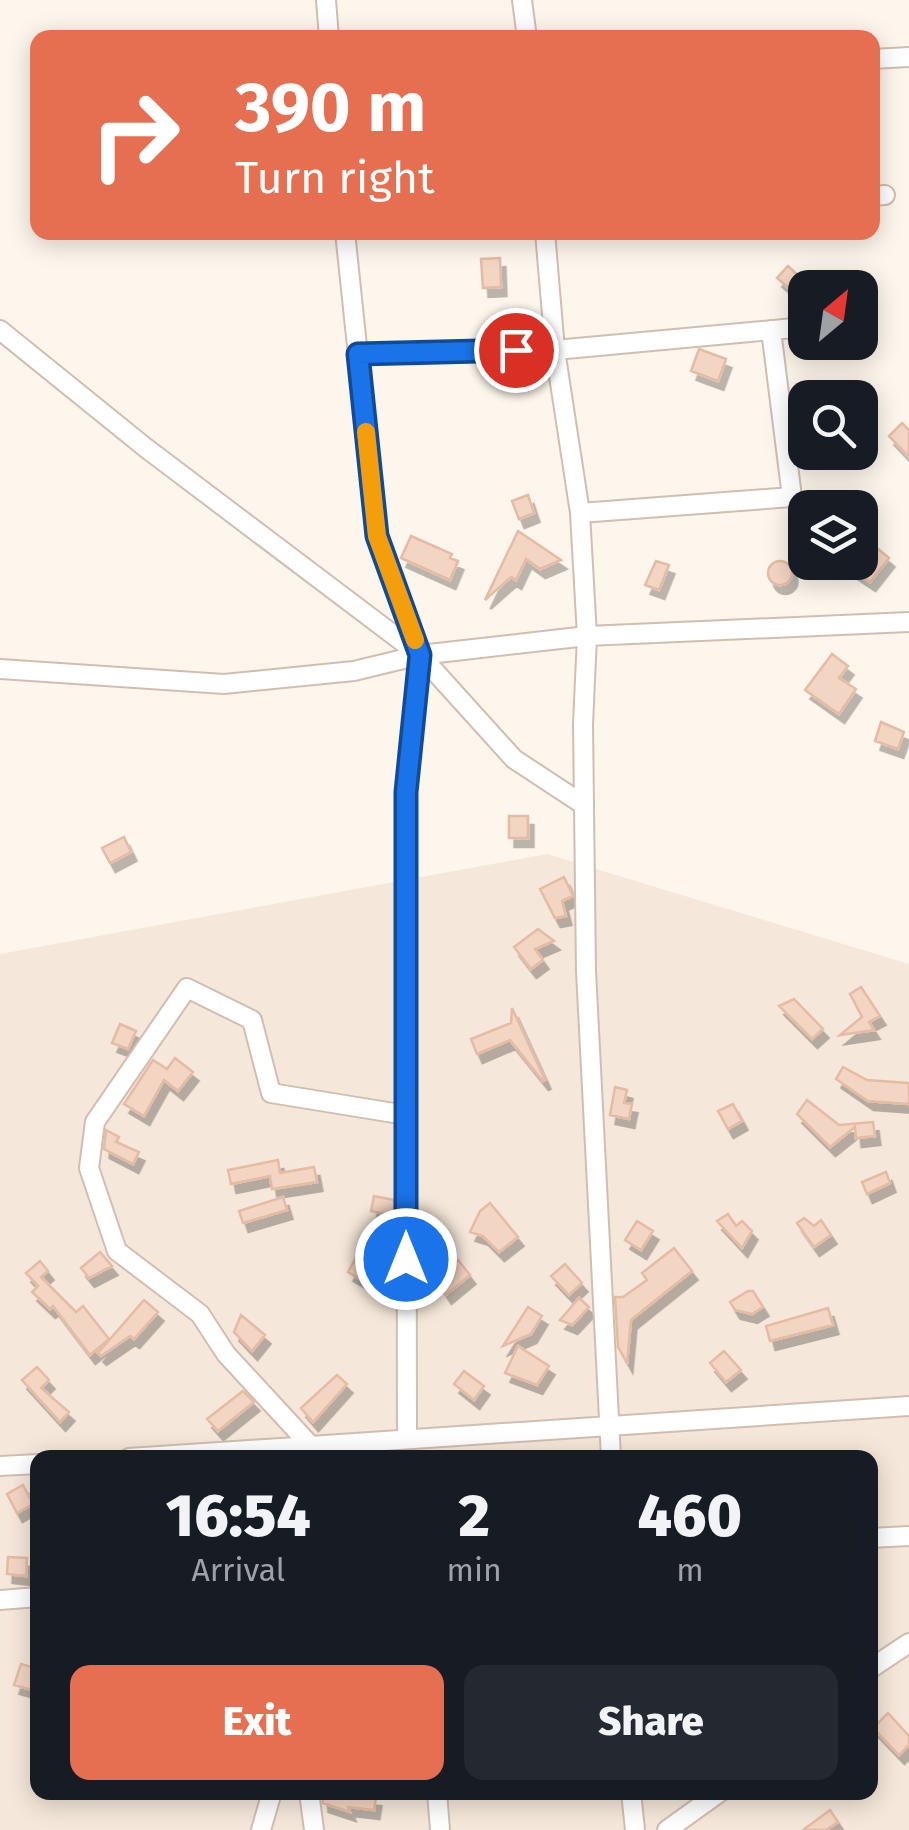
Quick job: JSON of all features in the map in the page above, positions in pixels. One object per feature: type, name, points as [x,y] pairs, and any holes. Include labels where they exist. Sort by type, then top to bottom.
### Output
[{"type":"street","points":[[326,0],[328,30]]},
{"type":"street","points":[[522,0],[526,30]]},
{"type":"street","points":[[880,60],[909,58]]},
{"type":"street","points":[[346,240],[377,536],[420,655],[406,792],[407,1439]]},
{"type":"street","points":[[546,240],[555,350],[580,513],[588,636],[586,971],[610,1450]]},
{"type":"street","points":[[358,354],[555,350],[788,328]]},
{"type":"street","points":[[0,330],[146,448],[420,655],[514,759],[584,805]]},
{"type":"street","points":[[580,513],[792,497],[771,330]]},
{"type":"street","points":[[0,669],[224,684],[354,671],[420,655],[588,636],[909,622]]},
{"type":"street","points":[[310,1445],[226,1354],[200,1314],[117,1251],[90,1168],[96,1122],[187,988],[252,1020],[271,1092],[406,1115]]},
{"type":"street","points":[[240,1450],[909,1406]]},
{"type":"street","points":[[0,1466],[30,1464]]},
{"type":"street","points":[[878,1538],[909,1536]]},
{"type":"street","points":[[0,1600],[30,1598]]},
{"type":"street","points":[[878,1664],[909,1643]]},
{"type":"street","points":[[261,1830],[270,1800]]},
{"type":"street","points":[[311,1800],[314,1830]]},
{"type":"street","points":[[438,1800],[440,1830]]},
{"type":"street","points":[[631,1800],[636,1830]]},
{"type":"street","points":[[667,1830],[709,1800]]},
{"type":"shaded area","points":[[547,854],[909,964],[909,1830],[0,1830],[0,954]]},
{"type":"building","points":[[500,258],[501,287],[483,288],[481,259]]},
{"type":"building","points":[[788,266],[792,270],[788,270],[788,288],[777,278]]},
{"type":"building","points":[[699,349],[726,359],[718,381],[691,371]]},
{"type":"building","points":[[902,423],[909,430],[909,457],[889,436]]},
{"type":"building","points":[[528,495],[534,513],[519,519],[512,501]]},
{"type":"building","points":[[518,531],[561,560],[540,569],[526,559],[516,580],[511,577],[485,600]]},
{"type":"building","points":[[411,536],[452,554],[450,558],[458,561],[450,580],[401,558]]},
{"type":"building","points":[[878,549],[889,558],[878,572]]},
{"type":"building","points":[[656,561],[669,565],[659,590],[645,585]]},
{"type":"building","points":[[776,562],[788,565],[789,580],[776,584],[769,577],[769,569]]},
{"type":"building","points":[[832,654],[848,666],[839,678],[856,689],[839,714],[805,690]]},
{"type":"building","points":[[881,722],[904,732],[898,749],[875,741]]},
{"type":"building","points":[[509,816],[528,816],[528,838],[509,838]]},
{"type":"building","points":[[124,837],[131,852],[110,863],[102,848]]},
{"type":"building","points":[[564,877],[573,896],[562,901],[566,916],[555,918],[540,889]]},
{"type":"building","points":[[538,929],[554,941],[535,949],[543,960],[531,969],[514,947]]},
{"type":"building","points":[[861,987],[880,1016],[869,1022],[874,1030],[840,1035],[862,1017],[850,994]]},
{"type":"building","points":[[794,999],[823,1029],[812,1039],[779,1006]]},
{"type":"building","points":[[512,1008],[543,1081],[510,1040],[477,1054],[471,1039],[511,1023]]},
{"type":"building","points":[[120,1024],[136,1031],[128,1049],[112,1043]]},
{"type":"building","points":[[175,1058],[193,1072],[178,1091],[164,1080],[144,1116],[124,1104],[153,1060],[167,1069]]},
{"type":"building","points":[[843,1067],[867,1080],[909,1083],[909,1104],[868,1101],[836,1079]]},
{"type":"building","points":[[615,1087],[627,1090],[624,1103],[632,1104],[629,1119],[610,1115]]},
{"type":"building","points":[[807,1100],[839,1125],[873,1122],[875,1136],[856,1138],[855,1127],[830,1147],[797,1114]]},
{"type":"building","points":[[733,1104],[742,1121],[728,1129],[718,1111]]},
{"type":"building","points":[[106,1130],[119,1137],[116,1142],[139,1152],[133,1164],[104,1149]]},
{"type":"building","points":[[278,1160],[280,1173],[314,1167],[317,1182],[272,1189],[270,1176],[231,1184],[228,1170]]},
{"type":"building","points":[[886,1172],[890,1183],[867,1194],[862,1182]]},
{"type":"building","points":[[374,1196],[394,1200],[394,1216],[371,1211]]},
{"type":"building","points":[[283,1197],[287,1210],[243,1223],[239,1211]]},
{"type":"building","points":[[490,1203],[518,1237],[499,1252],[483,1236],[470,1232],[480,1211]]},
{"type":"building","points":[[728,1214],[736,1226],[742,1221],[752,1231],[742,1248],[717,1221]]},
{"type":"building","points":[[804,1218],[814,1226],[821,1220],[831,1235],[814,1247],[797,1223]]},
{"type":"building","points":[[637,1221],[653,1231],[641,1250],[625,1240]]},
{"type":"building","points":[[674,1248],[692,1271],[631,1320],[627,1363],[618,1347],[615,1297],[623,1297],[647,1280],[642,1273]]},
{"type":"building","points":[[100,1252],[112,1266],[89,1278],[81,1268]]},
{"type":"building","points":[[435,1252],[448,1268],[458,1260],[470,1275],[446,1295],[424,1261]]},
{"type":"building","points":[[358,1254],[373,1263],[363,1281],[348,1272]]},
{"type":"building","points":[[40,1261],[48,1271],[41,1277],[76,1312],[83,1306],[109,1339],[90,1355],[53,1306],[50,1309],[32,1292],[38,1286],[26,1273]]},
{"type":"building","points":[[565,1264],[582,1283],[569,1295],[551,1276]]},
{"type":"building","points":[[753,1291],[763,1307],[752,1314],[735,1310],[730,1302]]},
{"type":"building","points":[[579,1298],[589,1307],[572,1325],[560,1320]]},
{"type":"building","points":[[144,1300],[158,1312],[134,1339],[130,1336],[101,1356],[98,1353]]},
{"type":"building","points":[[528,1307],[542,1316],[531,1334],[503,1346]]},
{"type":"building","points":[[828,1308],[833,1325],[770,1341],[766,1326]]},
{"type":"building","points":[[241,1315],[265,1335],[252,1351],[234,1332]]},
{"type":"building","points":[[518,1346],[549,1366],[537,1385],[505,1373]]},
{"type":"building","points":[[724,1351],[741,1370],[726,1382],[710,1363]]},
{"type":"building","points":[[37,1367],[49,1380],[41,1388],[69,1412],[60,1422],[22,1380]]},
{"type":"building","points":[[464,1371],[484,1386],[474,1400],[454,1384]]},
{"type":"building","points":[[337,1375],[347,1384],[313,1422],[301,1408]]},
{"type":"building","points":[[243,1391],[254,1402],[218,1431],[207,1419]]},
{"type":"building","points":[[23,1485],[30,1506],[17,1513],[7,1494]]},
{"type":"building","points":[[8,1557],[27,1558],[26,1576],[7,1574]]},
{"type":"building","points":[[21,1664],[30,1667],[30,1689],[14,1685]]},
{"type":"building","points":[[888,1713],[909,1736],[909,1745],[899,1755],[878,1733],[878,1723]]},
{"type":"building","points":[[323,1800],[376,1800],[374,1810],[348,1807],[350,1812]]},
{"type":"building","points":[[830,1810],[838,1822],[826,1830],[803,1830]]},
{"type":"slow traffic","points":[[366,432],[377,536],[415,640]]},
{"type":"route","points":[[406,1259],[406,792],[420,655],[377,536],[358,354],[516,350]]}]
